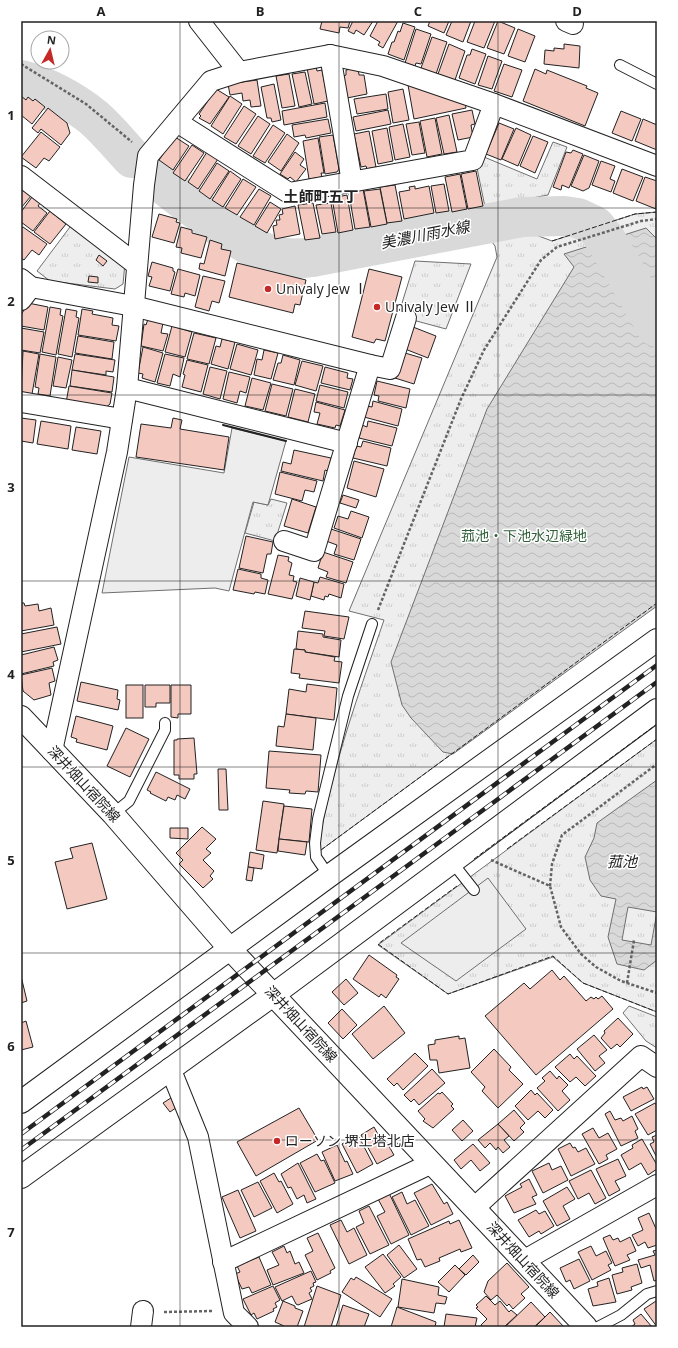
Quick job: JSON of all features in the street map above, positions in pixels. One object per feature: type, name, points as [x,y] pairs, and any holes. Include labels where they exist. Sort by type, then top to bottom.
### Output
[{"type":"street","points":[[199,21],[239,72]]},
{"type":"street","points":[[330,55],[352,182]]},
{"type":"street","points":[[52,751],[88,594],[122,419],[127,388],[133,306],[148,156],[211,81],[239,72],[330,55],[383,66],[494,104],[657,166]]},
{"type":"street","points":[[177,122],[289,193],[473,160],[494,104]]},
{"type":"street","points":[[21,176],[137,265]]},
{"type":"street","points":[[24,289],[133,306],[390,369],[406,318]]},
{"type":"street","points":[[284,541],[314,551],[370,365]]},
{"type":"street","points":[[127,388],[347,443]]},
{"type":"street","points":[[21,402],[122,419]]},
{"type":"street","points":[[21,1102],[329,876],[657,640]]},
{"type":"street","points":[[21,1177],[273,995],[657,710]]},
{"type":"street","name":"深井畑山宿院線","points":[[21,717],[113,814],[230,949],[586,1327]]},
{"type":"street","points":[[474,1208],[641,1056],[657,1067]]},
{"type":"street","points":[[170,1068],[198,1137],[234,1313],[248,1327]]},
{"type":"street","points":[[223,1262],[432,1163]]},
{"type":"street","points":[[523,1261],[657,1185]]},
{"type":"lane","points":[[620,65],[657,84]]},
{"type":"lane","points":[[329,876],[316,856],[315,842],[318,819],[348,696],[372,624]]},
{"type":"lane","points":[[113,814],[130,801],[165,730],[165,722]]},
{"type":"lane","points":[[452,862],[474,890]]},
{"type":"lane","points":[[598,1327],[621,1315],[646,1294],[657,1291]]},
{"type":"path","points":[[21,64],[86,104],[148,156]]},
{"type":"path","points":[[372,624],[461,399],[484,350],[541,260],[557,247],[641,221],[657,219]]},
{"type":"path","points":[[657,764],[562,835],[552,864],[550,886],[561,927],[581,954],[596,967],[627,983],[657,993]]},
{"type":"path","points":[[487,855],[492,861],[550,886]]},
{"type":"path","points":[[627,983],[634,940]]},
{"type":"path","points":[[142,1319],[163,1312],[216,1311]]},
{"type":"green space","points":[[553,142],[567,147],[548,195],[485,207],[477,168],[484,157],[537,179]]},
{"type":"green space","name":"菰池・下池水辺緑地","points":[[657,212],[657,603],[321,850],[319,843],[331,786],[356,702],[384,620],[349,611],[497,257],[495,246],[489,238],[536,235],[552,241],[635,214]]},
{"type":"green space","points":[[73,223],[125,263],[123,284],[115,289],[50,281],[37,271]]},
{"type":"green space","points":[[415,261],[471,264],[446,329],[398,316]]},
{"type":"green space","points":[[271,499],[287,503],[275,541],[245,533],[254,502],[268,505]]},
{"type":"green space","points":[[657,739],[657,1012],[583,983],[553,957],[448,994],[378,945]]},
{"type":"green space","points":[[629,1006],[657,1017],[657,1048],[646,1041],[623,1013]]},
{"type":"shaded area","points":[[232,428],[286,441],[268,505],[253,502],[229,591],[215,588],[102,593],[129,457],[224,473]]},
{"type":"shaded area","points":[[488,878],[526,929],[456,981],[401,943]]},
{"type":"water","name":"菰池・下池水辺緑地","points":[[646,228],[657,239],[657,606],[453,754],[443,752],[411,718],[402,705],[391,662],[487,409],[574,267],[564,254]]},
{"type":"water","name":"菰池","points":[[657,780],[657,912],[657,960],[644,970],[617,964],[608,937],[616,899],[601,896],[590,880],[585,857],[594,838],[597,823]],"holes":[[[628,907],[657,912],[651,945],[622,940]]]},
{"type":"building","points":[[322,21],[350,21],[348,28],[340,27],[339,33],[320,29]]},
{"type":"building","points":[[353,21],[373,21],[364,35],[356,30],[354,34],[348,31]]},
{"type":"building","points":[[378,21],[398,21],[383,48],[378,45],[380,42],[370,36]]},
{"type":"building","points":[[430,21],[449,21],[444,33],[428,26]]},
{"type":"building","points":[[452,21],[471,21],[463,42],[446,35]]},
{"type":"building","points":[[475,21],[495,21],[484,48],[467,42]]},
{"type":"building","points":[[498,21],[515,28],[504,54],[487,48]]},
{"type":"building","points":[[403,23],[415,27],[404,60],[388,54],[392,42],[394,42],[398,31],[400,32]]},
{"type":"building","points":[[416,29],[431,34],[421,64],[416,63],[415,66],[405,63]]},
{"type":"building","points":[[518,29],[535,36],[525,62],[508,56]]},
{"type":"building","points":[[432,37],[447,42],[436,74],[421,68]]},
{"type":"building","points":[[449,44],[465,51],[455,80],[438,74]]},
{"type":"building","points":[[564,44],[580,46],[579,68],[544,64],[545,50],[554,51],[554,48],[564,49]]},
{"type":"building","points":[[472,49],[486,54],[475,84],[459,78],[467,55],[470,55]]},
{"type":"building","points":[[488,56],[502,61],[492,89],[478,85]]},
{"type":"building","points":[[504,64],[522,70],[512,97],[494,91]]},
{"type":"building","points":[[316,66],[317,71],[322,70],[328,101],[314,104],[307,68]]},
{"type":"building","points":[[358,68],[359,75],[364,75],[367,94],[347,98],[343,76],[346,75],[346,70]]},
{"type":"building","points":[[535,69],[546,74],[547,70],[587,86],[586,88],[598,93],[585,126],[523,101]]},
{"type":"building","points":[[305,72],[312,104],[299,107],[292,74]]},
{"type":"building","points":[[289,74],[295,106],[282,108],[276,76]]},
{"type":"building","points":[[257,80],[261,106],[251,107],[250,100],[243,101],[242,93],[230,95],[228,84]]},
{"type":"building","points":[[274,84],[281,120],[272,122],[271,118],[267,118],[261,87]]},
{"type":"building","points":[[408,85],[465,103],[466,108],[414,119]]},
{"type":"building","points":[[216,89],[229,97],[210,124],[199,118],[201,116],[199,114]]},
{"type":"building","points":[[403,89],[409,120],[393,123],[388,92]]},
{"type":"building","points":[[386,94],[388,109],[357,114],[354,99]]},
{"type":"building","points":[[21,96],[26,100],[28,97],[33,101],[35,99],[45,107],[32,124],[21,115]]},
{"type":"building","points":[[230,96],[242,104],[223,134],[211,126]]},
{"type":"building","points":[[325,103],[327,117],[284,125],[282,111]]},
{"type":"building","points":[[244,106],[256,114],[236,144],[224,137]]},
{"type":"building","points":[[48,108],[67,123],[70,133],[61,145],[41,129],[38,133],[32,128]]},
{"type":"building","points":[[388,110],[391,124],[356,131],[353,117]]},
{"type":"building","points":[[472,110],[475,124],[471,125],[473,137],[458,140],[452,114]]},
{"type":"building","points":[[621,111],[641,119],[632,141],[612,133]]},
{"type":"building","points":[[449,115],[457,152],[444,154],[436,118]]},
{"type":"building","points":[[258,116],[270,124],[251,154],[238,146]]},
{"type":"building","points":[[435,118],[442,154],[427,157],[420,121]]},
{"type":"building","points":[[328,119],[331,133],[306,138],[305,135],[294,137],[292,125]]},
{"type":"building","points":[[643,119],[657,125],[657,150],[635,141]]},
{"type":"building","points":[[419,122],[425,153],[412,155],[406,124]]},
{"type":"building","points":[[499,123],[514,129],[501,160],[486,154]]},
{"type":"building","points":[[403,124],[410,157],[395,160],[389,127]]},
{"type":"building","points":[[273,125],[285,133],[265,163],[253,156]]},
{"type":"building","points":[[387,128],[393,161],[378,164],[372,131]]},
{"type":"building","points":[[516,128],[531,135],[518,166],[502,159]]},
{"type":"building","points":[[369,131],[376,167],[367,169],[366,166],[361,167],[354,134]]},
{"type":"building","points":[[41,132],[60,147],[49,161],[44,158],[36,168],[21,157]]},
{"type":"building","points":[[287,134],[299,143],[281,171],[268,162]]},
{"type":"building","points":[[333,135],[339,169],[337,172],[325,174],[319,137]]},
{"type":"building","points":[[533,136],[548,142],[535,173],[520,166]]},
{"type":"building","points":[[175,137],[189,146],[173,170],[159,160]]},
{"type":"building","points":[[318,138],[324,173],[321,173],[322,177],[309,179],[303,141]]},
{"type":"building","points":[[192,145],[204,153],[185,181],[173,173]]},
{"type":"building","points":[[573,150],[583,154],[569,188],[562,185],[561,190],[553,187],[566,152],[571,153]]},
{"type":"building","points":[[207,152],[218,159],[198,189],[188,182]]},
{"type":"building","points":[[295,152],[304,159],[300,165],[306,169],[296,182],[290,177],[288,179],[280,174]]},
{"type":"building","points":[[584,155],[599,161],[589,188],[583,191],[571,186]]},
{"type":"building","points":[[601,161],[615,166],[610,179],[615,181],[611,192],[592,185]]},
{"type":"building","points":[[217,163],[229,171],[210,199],[199,191]]},
{"type":"building","points":[[622,169],[643,177],[633,201],[613,193]]},
{"type":"building","points":[[230,171],[241,179],[223,207],[212,200]]},
{"type":"building","points":[[476,171],[483,206],[468,209],[461,174]]},
{"type":"building","points":[[460,174],[467,209],[452,212],[445,177]]},
{"type":"building","points":[[645,177],[657,181],[656,209],[636,201]]},
{"type":"building","points":[[243,179],[256,187],[237,215],[225,208]]},
{"type":"building","points":[[444,184],[449,211],[436,213],[431,186]]},
{"type":"building","points":[[395,185],[402,221],[387,223],[380,187]]},
{"type":"building","points":[[415,186],[415,189],[429,186],[434,213],[404,219],[399,192],[410,190],[409,187]]},
{"type":"building","points":[[21,189],[31,196],[21,208]]},
{"type":"building","points":[[259,189],[271,196],[254,225],[240,217]]},
{"type":"building","points":[[363,189],[370,227],[355,229],[349,194],[354,193],[353,191]]},
{"type":"building","points":[[380,189],[387,224],[371,227],[364,191]]},
{"type":"building","points":[[347,195],[353,230],[338,233],[332,198]]},
{"type":"building","points":[[32,197],[40,203],[38,206],[47,213],[33,231],[21,222],[21,212]]},
{"type":"building","points":[[270,202],[281,209],[267,233],[255,226]]},
{"type":"building","points":[[313,203],[320,238],[305,240],[298,205]]},
{"type":"building","points":[[331,203],[336,232],[322,234],[316,205]]},
{"type":"building","points":[[295,206],[300,234],[275,239],[273,226],[277,225],[276,220],[280,220],[279,215],[283,214],[282,209]]},
{"type":"building","points":[[50,211],[66,224],[50,244],[34,232]]},
{"type":"building","points":[[159,214],[177,219],[176,222],[180,223],[174,243],[152,237]]},
{"type":"building","points":[[23,227],[47,244],[39,255],[32,250],[24,260],[21,258],[21,229]]},
{"type":"building","points":[[181,227],[192,230],[192,233],[207,237],[201,258],[181,253],[182,248],[176,247]]},
{"type":"building","points":[[210,240],[222,244],[221,249],[231,251],[225,276],[199,269],[200,263],[204,264]]},
{"type":"building","points":[[99,255],[107,261],[103,266],[96,260]]},
{"type":"building","points":[[152,262],[173,268],[173,271],[175,272],[170,291],[149,286],[152,277],[148,276]]},
{"type":"building","name":"Univaly Jew Ⅰ","points":[[237,263],[306,280],[300,305],[295,304],[293,313],[229,297]]},
{"type":"building","points":[[178,269],[200,275],[195,296],[185,293],[184,297],[171,294]]},
{"type":"building","name":"Univaly Jew Ⅱ","points":[[369,269],[402,277],[385,341],[376,339],[374,343],[352,337]]},
{"type":"building","points":[[89,276],[98,277],[98,283],[88,282]]},
{"type":"building","points":[[203,276],[225,281],[219,303],[212,301],[209,311],[195,307]]},
{"type":"building","points":[[28,303],[48,307],[44,330],[21,326],[21,315]]},
{"type":"building","points":[[50,307],[61,309],[60,315],[63,316],[56,355],[42,352]]},
{"type":"building","points":[[66,309],[77,311],[76,317],[79,318],[72,357],[58,354]]},
{"type":"building","points":[[82,309],[93,311],[92,314],[113,318],[112,325],[119,326],[116,341],[78,335]]},
{"type":"building","points":[[148,319],[163,323],[161,333],[168,334],[163,351],[141,346],[144,324],[146,325]]},
{"type":"building","points":[[172,326],[192,332],[185,357],[165,352]]},
{"type":"building","points":[[413,327],[436,336],[428,358],[405,349]]},
{"type":"building","points":[[21,328],[44,332],[40,353],[21,350]]},
{"type":"building","points":[[194,333],[216,338],[209,364],[187,359]]},
{"type":"building","points":[[78,336],[114,342],[112,359],[75,353]]},
{"type":"building","points":[[222,339],[235,342],[228,369],[211,364],[216,346],[220,347]]},
{"type":"building","points":[[237,344],[258,350],[251,375],[230,369]]},
{"type":"building","points":[[143,347],[163,353],[155,382],[142,378],[143,374],[138,373]]},
{"type":"building","points":[[264,350],[278,353],[271,379],[254,375],[257,359],[262,360]]},
{"type":"building","points":[[23,351],[39,354],[32,394],[21,392]]},
{"type":"building","points":[[405,353],[422,358],[414,384],[395,378]]},
{"type":"building","points":[[40,354],[56,357],[50,396],[38,394],[39,388],[35,387]]},
{"type":"building","points":[[75,354],[115,360],[113,372],[106,371],[106,375],[72,370]]},
{"type":"building","points":[[165,354],[184,358],[180,377],[173,374],[170,386],[157,383]]},
{"type":"building","points":[[283,355],[300,360],[294,385],[273,380],[278,363],[281,363]]},
{"type":"building","points":[[58,357],[72,360],[66,388],[53,386]]},
{"type":"building","points":[[187,360],[208,365],[201,392],[182,387],[185,375],[183,374]]},
{"type":"building","points":[[302,361],[323,366],[316,391],[295,385]]},
{"type":"building","points":[[210,367],[227,371],[220,399],[203,394]]},
{"type":"building","points":[[325,367],[348,373],[347,378],[353,379],[350,390],[321,383]]},
{"type":"building","points":[[72,370],[114,377],[112,392],[70,386]]},
{"type":"building","points":[[229,372],[250,377],[246,393],[240,391],[237,403],[223,399]]},
{"type":"building","points":[[252,378],[271,383],[263,410],[245,406]]},
{"type":"building","points":[[377,381],[410,389],[406,408],[378,401],[379,396],[374,395]]},
{"type":"building","points":[[272,384],[293,389],[286,416],[265,411]]},
{"type":"building","points":[[320,385],[348,392],[344,408],[316,401]]},
{"type":"building","points":[[69,386],[112,393],[110,404],[104,409],[66,403]]},
{"type":"building","points":[[295,389],[315,394],[308,422],[288,417]]},
{"type":"building","points":[[373,401],[402,409],[398,426],[364,417],[367,406],[372,407]]},
{"type":"building","points":[[316,402],[345,410],[340,426],[336,425],[335,428],[317,424],[320,413],[314,412]]},
{"type":"building","points":[[21,418],[36,420],[33,443],[21,441]]},
{"type":"building","points":[[173,418],[182,420],[180,429],[229,437],[224,470],[136,457],[141,424],[171,428]]},
{"type":"building","points":[[41,421],[71,426],[68,449],[37,444]]},
{"type":"building","points":[[368,421],[397,428],[392,446],[359,438],[362,425],[367,427]]},
{"type":"building","points":[[76,427],[101,431],[97,454],[72,450]]},
{"type":"building","points":[[363,441],[391,448],[387,466],[353,458],[356,446],[361,447]]},
{"type":"building","points":[[294,450],[331,458],[328,471],[325,470],[323,481],[281,471],[283,462],[291,464]]},
{"type":"building","points":[[354,461],[384,469],[376,497],[347,488]]},
{"type":"building","points":[[280,472],[317,481],[314,492],[305,490],[302,501],[275,494]]},
{"type":"building","points":[[343,495],[359,500],[356,508],[340,503]]},
{"type":"building","points":[[292,499],[316,507],[308,533],[284,526]]},
{"type":"building","points":[[351,511],[369,517],[362,538],[334,528],[338,516],[348,519]]},
{"type":"building","points":[[331,529],[361,539],[354,560],[334,554],[337,545],[326,541]]},
{"type":"building","points":[[246,536],[273,542],[271,554],[267,554],[263,573],[239,568]]},
{"type":"building","points":[[323,552],[353,562],[346,583],[326,577],[328,572],[318,568]]},
{"type":"building","points":[[278,555],[289,557],[288,561],[292,563],[289,575],[294,576],[293,581],[297,582],[292,599],[268,594]]},
{"type":"building","points":[[238,569],[261,574],[261,578],[268,580],[265,594],[255,592],[254,594],[233,590]]},
{"type":"building","points":[[320,577],[344,584],[341,598],[329,594],[328,597],[325,596],[324,600],[311,596],[314,582],[318,583]]},
{"type":"building","points":[[300,578],[314,582],[310,600],[296,596]]},
{"type":"building","points":[[21,603],[24,603],[25,606],[38,604],[39,611],[51,608],[54,625],[21,631]]},
{"type":"building","points":[[305,611],[349,617],[344,639],[324,636],[325,631],[302,628]]},
{"type":"building","points":[[57,627],[61,644],[21,652],[21,634]]},
{"type":"building","points":[[298,631],[323,634],[323,637],[341,640],[339,657],[305,652],[305,650],[296,649]]},
{"type":"building","points":[[54,647],[58,660],[53,662],[54,666],[21,674],[21,655]]},
{"type":"building","points":[[294,649],[335,657],[334,661],[342,662],[339,683],[299,678],[300,674],[291,673]]},
{"type":"building","points":[[52,668],[55,681],[49,683],[51,695],[34,700],[23,691],[21,675]]},
{"type":"building","points":[[81,682],[118,690],[117,699],[120,700],[118,710],[77,701]]},
{"type":"building","points":[[307,684],[337,688],[334,720],[286,714],[289,689],[306,692]]},
{"type":"building","points":[[126,685],[143,685],[143,718],[126,718]]},
{"type":"building","points":[[145,685],[170,685],[170,703],[156,703],[156,707],[145,707]]},
{"type":"building","points":[[171,685],[191,685],[191,714],[178,714],[178,718],[171,717]]},
{"type":"building","points":[[286,714],[316,718],[313,750],[276,746],[278,726],[284,727]]},
{"type":"building","points":[[76,716],[113,726],[107,750],[76,742],[77,739],[71,737]]},
{"type":"building","points":[[126,728],[149,739],[130,777],[107,766]]},
{"type":"building","points":[[194,738],[197,774],[194,774],[194,779],[179,779],[179,775],[174,775],[174,740]]},
{"type":"building","points":[[269,751],[321,755],[318,792],[306,791],[305,794],[289,793],[290,790],[266,788]]},
{"type":"building","points":[[218,769],[226,769],[228,810],[219,810]]},
{"type":"building","points":[[156,772],[190,789],[185,799],[177,795],[175,800],[168,797],[166,801],[150,793],[151,792],[147,790]]},
{"type":"building","points":[[263,801],[284,804],[277,853],[256,850]]},
{"type":"building","points":[[284,806],[312,809],[309,842],[279,839]]},
{"type":"building","points":[[202,827],[216,839],[206,849],[211,853],[203,860],[214,871],[210,876],[213,879],[203,888],[179,864],[183,860],[176,853]]},
{"type":"building","points":[[170,828],[188,828],[188,839],[170,838]]},
{"type":"building","points":[[279,839],[307,842],[305,855],[278,851]]},
{"type":"building","points":[[92,843],[107,899],[67,909],[55,862],[73,858],[70,848]]},
{"type":"building","points":[[250,852],[264,855],[262,869],[248,867]]},
{"type":"building","points":[[248,867],[254,868],[252,881],[246,880]]},
{"type":"building","points":[[369,955],[397,975],[396,977],[399,979],[386,998],[381,994],[379,997],[353,979]]},
{"type":"building","points":[[552,970],[560,980],[564,976],[586,1001],[591,997],[594,999],[596,997],[598,999],[602,996],[613,1009],[536,1075],[485,1016],[524,983],[530,989]]},
{"type":"building","points":[[21,976],[27,1001],[21,1003]]},
{"type":"building","points":[[346,979],[358,993],[344,1005],[332,992]]},
{"type":"building","points":[[384,1006],[405,1033],[373,1059],[352,1034]]},
{"type":"building","points":[[342,1009],[357,1025],[343,1039],[328,1023]]},
{"type":"building","points":[[618,1018],[633,1034],[620,1047],[617,1044],[611,1049],[601,1038],[605,1033],[604,1031]]},
{"type":"building","points":[[26,1021],[33,1047],[21,1050],[21,1023]]},
{"type":"building","points":[[594,1035],[607,1050],[599,1056],[605,1063],[595,1071],[577,1049]]},
{"type":"building","points":[[459,1036],[459,1039],[465,1038],[470,1068],[439,1073],[437,1060],[430,1060],[428,1045],[435,1044],[435,1040]]},
{"type":"building","points":[[494,1049],[511,1067],[509,1070],[523,1084],[498,1108],[482,1091],[485,1087],[471,1072]]},
{"type":"building","points":[[415,1053],[428,1066],[403,1090],[397,1083],[394,1086],[387,1079]]},
{"type":"building","points":[[570,1054],[574,1059],[577,1056],[596,1076],[585,1086],[576,1077],[570,1082],[555,1067]]},
{"type":"building","points":[[432,1069],[445,1083],[419,1105],[414,1099],[411,1102],[404,1095]]},
{"type":"building","points":[[550,1071],[557,1079],[559,1076],[568,1085],[562,1091],[570,1100],[558,1111],[537,1088],[545,1081],[542,1078]]},
{"type":"building","points":[[642,1087],[643,1089],[647,1087],[654,1099],[631,1111],[623,1097]]},
{"type":"building","points":[[531,1090],[535,1095],[537,1093],[553,1110],[545,1118],[538,1111],[528,1120],[515,1106]]},
{"type":"building","points":[[442,1092],[453,1104],[451,1106],[454,1109],[433,1128],[423,1121],[425,1119],[418,1111],[438,1093],[440,1094]]},
{"type":"building","points":[[174,1096],[180,1105],[170,1112],[163,1103]]},
{"type":"building","points":[[655,1103],[657,1106],[657,1130],[648,1135],[635,1114]]},
{"type":"building","name":"ローソン 堺土塔北店","points":[[299,1108],[318,1140],[256,1176],[237,1142]]},
{"type":"building","points":[[514,1110],[525,1123],[520,1128],[524,1132],[514,1141],[498,1124]]},
{"type":"building","points":[[610,1111],[615,1120],[621,1118],[623,1121],[632,1116],[638,1129],[635,1131],[638,1138],[621,1146],[605,1114]]},
{"type":"building","points":[[463,1120],[473,1131],[462,1141],[452,1130]]},
{"type":"building","points":[[498,1124],[509,1136],[504,1140],[510,1147],[503,1153],[498,1147],[496,1150],[490,1143],[485,1148],[478,1140]]},
{"type":"building","points":[[374,1127],[380,1138],[383,1136],[394,1155],[377,1164],[361,1135]]},
{"type":"building","points":[[593,1128],[599,1138],[608,1133],[617,1149],[606,1155],[608,1159],[599,1164],[582,1134]]},
{"type":"building","points":[[657,1135],[657,1158],[650,1144],[654,1142],[652,1137]]},
{"type":"building","points":[[359,1137],[373,1164],[357,1173],[342,1144],[353,1138],[354,1140]]},
{"type":"building","points":[[642,1139],[657,1165],[657,1169],[648,1175],[641,1163],[629,1170],[621,1155],[633,1148],[632,1145]]},
{"type":"building","points":[[570,1143],[578,1152],[586,1148],[595,1164],[571,1176],[558,1149]]},
{"type":"building","points":[[473,1144],[490,1163],[480,1171],[471,1160],[461,1169],[454,1160]]},
{"type":"building","points":[[337,1145],[345,1162],[347,1161],[353,1174],[335,1181],[322,1152]]},
{"type":"building","points":[[317,1154],[321,1161],[324,1160],[335,1183],[315,1192],[300,1163]]},
{"type":"building","points":[[618,1159],[626,1176],[615,1181],[620,1190],[609,1196],[596,1169]]},
{"type":"building","points":[[298,1163],[316,1199],[307,1203],[304,1195],[297,1199],[291,1187],[288,1188],[281,1174]]},
{"type":"building","points":[[549,1163],[552,1170],[561,1166],[568,1180],[543,1193],[532,1171]]},
{"type":"building","points":[[591,1170],[606,1198],[595,1204],[589,1193],[578,1199],[569,1181]]},
{"type":"building","points":[[274,1173],[279,1182],[281,1181],[293,1204],[277,1213],[260,1181]]},
{"type":"building","points":[[529,1179],[537,1195],[532,1197],[536,1204],[514,1213],[505,1196],[522,1187],[520,1184]]},
{"type":"building","points":[[258,1182],[272,1208],[254,1217],[241,1190]]},
{"type":"building","points":[[432,1184],[444,1204],[447,1202],[453,1214],[431,1225],[414,1193]]},
{"type":"building","points":[[567,1187],[575,1199],[563,1206],[570,1219],[557,1226],[543,1201]]},
{"type":"building","points":[[238,1190],[256,1231],[240,1238],[222,1197]]},
{"type":"building","points":[[402,1192],[407,1204],[415,1200],[429,1226],[411,1235],[392,1197]]},
{"type":"building","points":[[389,1193],[409,1235],[391,1244],[377,1216],[385,1212],[378,1199]]},
{"type":"building","points":[[369,1206],[389,1245],[370,1254],[356,1227],[364,1223],[359,1211]]},
{"type":"building","points":[[536,1210],[539,1214],[545,1211],[554,1226],[541,1234],[539,1231],[529,1237],[518,1220]]},
{"type":"building","points":[[649,1213],[657,1231],[657,1245],[648,1248],[645,1242],[638,1246],[632,1235],[643,1230],[638,1218]]},
{"type":"building","points":[[341,1220],[347,1232],[354,1228],[367,1255],[349,1264],[330,1225]]},
{"type":"building","points":[[459,1220],[472,1248],[461,1252],[460,1249],[439,1258],[440,1261],[425,1267],[421,1259],[417,1260],[408,1239],[449,1221],[450,1224]]},
{"type":"building","points":[[318,1233],[335,1268],[330,1271],[331,1273],[317,1280],[305,1255],[313,1251],[307,1238]]},
{"type":"building","points":[[610,1235],[613,1240],[618,1238],[620,1242],[630,1237],[636,1251],[627,1255],[630,1260],[615,1266],[603,1238]]},
{"type":"building","points":[[399,1245],[417,1269],[404,1278],[387,1255]]},
{"type":"building","points":[[284,1246],[287,1253],[290,1251],[295,1264],[299,1262],[304,1273],[273,1285],[267,1270],[279,1265],[272,1252]]},
{"type":"building","points":[[591,1246],[596,1256],[606,1251],[612,1263],[608,1265],[611,1270],[592,1280],[578,1252]]},
{"type":"building","points":[[657,1250],[657,1280],[654,1281],[650,1265],[641,1268],[638,1260],[655,1255],[653,1251]]},
{"type":"building","points":[[383,1254],[401,1277],[393,1284],[395,1286],[385,1293],[365,1267]]},
{"type":"building","points":[[473,1255],[479,1262],[466,1275],[459,1269]]},
{"type":"building","points":[[259,1257],[271,1285],[252,1293],[249,1287],[242,1289],[235,1274],[240,1272],[237,1266]]},
{"type":"building","points":[[579,1259],[590,1281],[574,1289],[570,1280],[566,1282],[560,1268]]},
{"type":"building","points":[[507,1263],[529,1287],[521,1294],[525,1298],[513,1309],[509,1304],[507,1306],[497,1295],[491,1300],[484,1292],[488,1281]]},
{"type":"building","points":[[637,1264],[642,1283],[631,1287],[632,1290],[617,1294],[612,1275],[623,1272],[622,1268]]},
{"type":"building","points":[[455,1265],[465,1275],[449,1292],[438,1282]]},
{"type":"building","points":[[311,1271],[316,1282],[313,1283],[314,1286],[310,1288],[312,1291],[309,1293],[312,1299],[298,1305],[292,1296],[282,1301],[275,1287]]},
{"type":"building","points":[[356,1277],[392,1299],[380,1317],[342,1292],[351,1278],[354,1280]]},
{"type":"building","points":[[609,1278],[616,1302],[593,1306],[588,1289],[598,1286],[597,1282]]},
{"type":"building","points":[[402,1279],[439,1287],[438,1295],[447,1297],[445,1304],[436,1303],[434,1313],[398,1307]]},
{"type":"building","points":[[273,1286],[280,1300],[275,1303],[277,1307],[273,1309],[274,1311],[257,1319],[254,1313],[251,1315],[243,1299]]},
{"type":"building","points":[[317,1286],[341,1295],[331,1327],[304,1327]]},
{"type":"building","points":[[486,1296],[495,1305],[500,1301],[509,1312],[511,1310],[517,1315],[504,1327],[482,1327],[481,1325],[487,1319],[476,1308],[478,1307],[476,1305]]},
{"type":"building","points":[[283,1301],[303,1311],[297,1327],[284,1327],[275,1322]]},
{"type":"building","points":[[656,1301],[657,1303],[657,1327],[644,1309]]},
{"type":"building","points":[[531,1302],[545,1317],[534,1327],[505,1327]]},
{"type":"building","points":[[343,1305],[369,1314],[364,1327],[336,1327]]},
{"type":"building","points":[[397,1307],[436,1322],[435,1327],[391,1327]]},
{"type":"building","points":[[550,1312],[564,1327],[535,1327]]},
{"type":"building","points":[[446,1314],[477,1318],[475,1327],[444,1327]]},
{"type":"building","points":[[641,1314],[652,1327],[631,1327],[635,1324],[633,1320]]},
{"type":"waterway","name":"美濃川雨水線","points":[[21,80],[49,90],[85,111],[103,126],[132,158]]},
{"type":"waterway","name":"美濃川雨水線","points":[[158,180],[232,235],[264,252],[286,258],[312,257],[522,217],[564,216],[578,218],[595,226],[606,240],[657,327]]},
{"type":"railway","points":[[21,1134],[657,665]]},
{"type":"railway","points":[[21,1150],[657,682]]},
{"type":"fence","points":[[552,241],[635,214],[657,212]]},
{"type":"fence","points":[[321,850],[657,603]]},
{"type":"fence","points":[[474,859],[657,724]]},
{"type":"fence","points":[[507,849],[657,739]]},
{"type":"fence","points":[[457,886],[378,944],[448,994],[553,956],[583,983],[657,1012]]},
{"type":"wall","points":[[223,425],[286,441]]},
{"type":"place","name":"Univaly Jew Ⅰ","points":[[268,289]]},
{"type":"place","name":"Univaly Jew Ⅱ","points":[[377,307]]},
{"type":"place","name":"ローソン 堺土塔北店","points":[[277,1141]]},
{"type":"district","name":"土師町五丁","points":[[321,197]]}]
